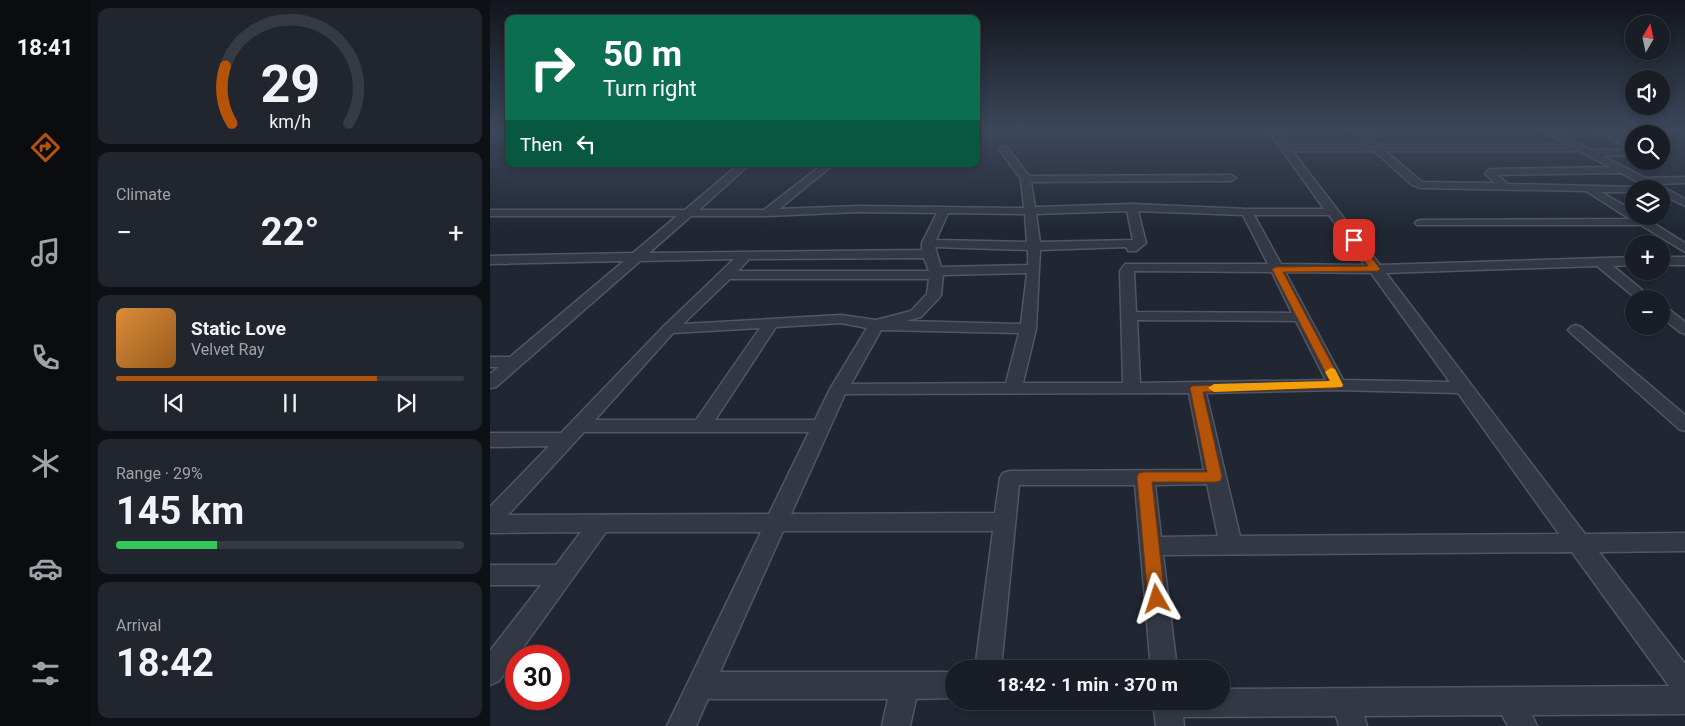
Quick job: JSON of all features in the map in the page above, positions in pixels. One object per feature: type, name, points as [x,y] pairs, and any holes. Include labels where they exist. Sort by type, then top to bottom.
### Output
[{"type":"street","points":[[1014,389],[1028,329],[1034,269],[1031,210],[1026,179],[1015,164]]},
{"type":"street","points":[[1298,164],[1685,686]]},
{"type":"street","points":[[1395,164],[1416,183],[1421,185],[1625,190]]},
{"type":"street","points":[[1612,164],[1642,180]]},
{"type":"street","points":[[490,383],[742,167]]},
{"type":"street","points":[[767,213],[825,167]]},
{"type":"street","points":[[1506,187],[1490,174],[1491,172],[1624,170]]},
{"type":"street","points":[[1026,179],[1231,178]]},
{"type":"street","points":[[1670,180],[1685,180]]},
{"type":"street","points":[[1590,189],[1625,211]]},
{"type":"street","points":[[1670,195],[1685,203]]},
{"type":"street","points":[[490,214],[767,213],[858,209],[1031,210],[1132,207],[1247,212],[1333,212]]},
{"type":"street","points":[[1132,207],[1140,243]]},
{"type":"street","points":[[681,726],[839,389],[876,325],[916,314],[934,295],[936,273],[929,248],[944,210]]},
{"type":"street","points":[[1247,212],[1337,385]]},
{"type":"street","points":[[490,221],[503,214]]},
{"type":"street","points":[[1422,223],[1625,222]]},
{"type":"street","points":[[1647,225],[1685,248]]},
{"type":"street","points":[[490,260],[636,258],[1140,243]]},
{"type":"street","points":[[1132,388],[1127,271],[1130,267],[1130,249],[1140,243]]},
{"type":"street","points":[[490,523],[571,433],[669,329],[727,275],[745,255]]},
{"type":"street","points":[[1670,261],[1685,260]]},
{"type":"street","points":[[1599,261],[1635,290]]},
{"type":"street","points":[[1130,267],[1375,269],[1625,261]]},
{"type":"street","points":[[727,275],[936,273],[1034,269]]},
{"type":"street","points":[[1128,316],[1302,317]]},
{"type":"street","points":[[1670,316],[1682,324]]},
{"type":"street","points":[[669,329],[841,319],[876,325],[1028,329]]},
{"type":"street","points":[[701,426],[770,324]]},
{"type":"street","points":[[1576,330],[1685,425]]},
{"type":"street","points":[[490,362],[515,362]]},
{"type":"street","points":[[839,389],[1196,388],[1337,385],[1463,388]]},
{"type":"street","points":[[1196,388],[1231,546]]},
{"type":"street","points":[[490,440],[571,433],[701,426],[822,426]]},
{"type":"street","points":[[1144,477],[1163,660]]},
{"type":"street","points":[[989,660],[1010,478],[1215,477]]},
{"type":"street","points":[[490,523],[1005,522]]},
{"type":"street","points":[[490,672],[600,524]]},
{"type":"street","points":[[1152,546],[1578,541],[1685,542]]},
{"type":"street","points":[[490,575],[562,575]]},
{"type":"street","points":[[896,726],[904,685]]},
{"type":"street","points":[[700,686],[945,685]]},
{"type":"street","points":[[1168,710],[1349,714],[1510,701],[1685,700]]},
{"type":"street","points":[[1510,701],[1523,726]]},
{"type":"slow traffic","points":[[1214,388],[1337,385],[1331,372]]},
{"type":"route","points":[[1157,599],[1144,477],[1215,477],[1196,388],[1337,385],[1277,269],[1375,269],[1354,240]]}]
